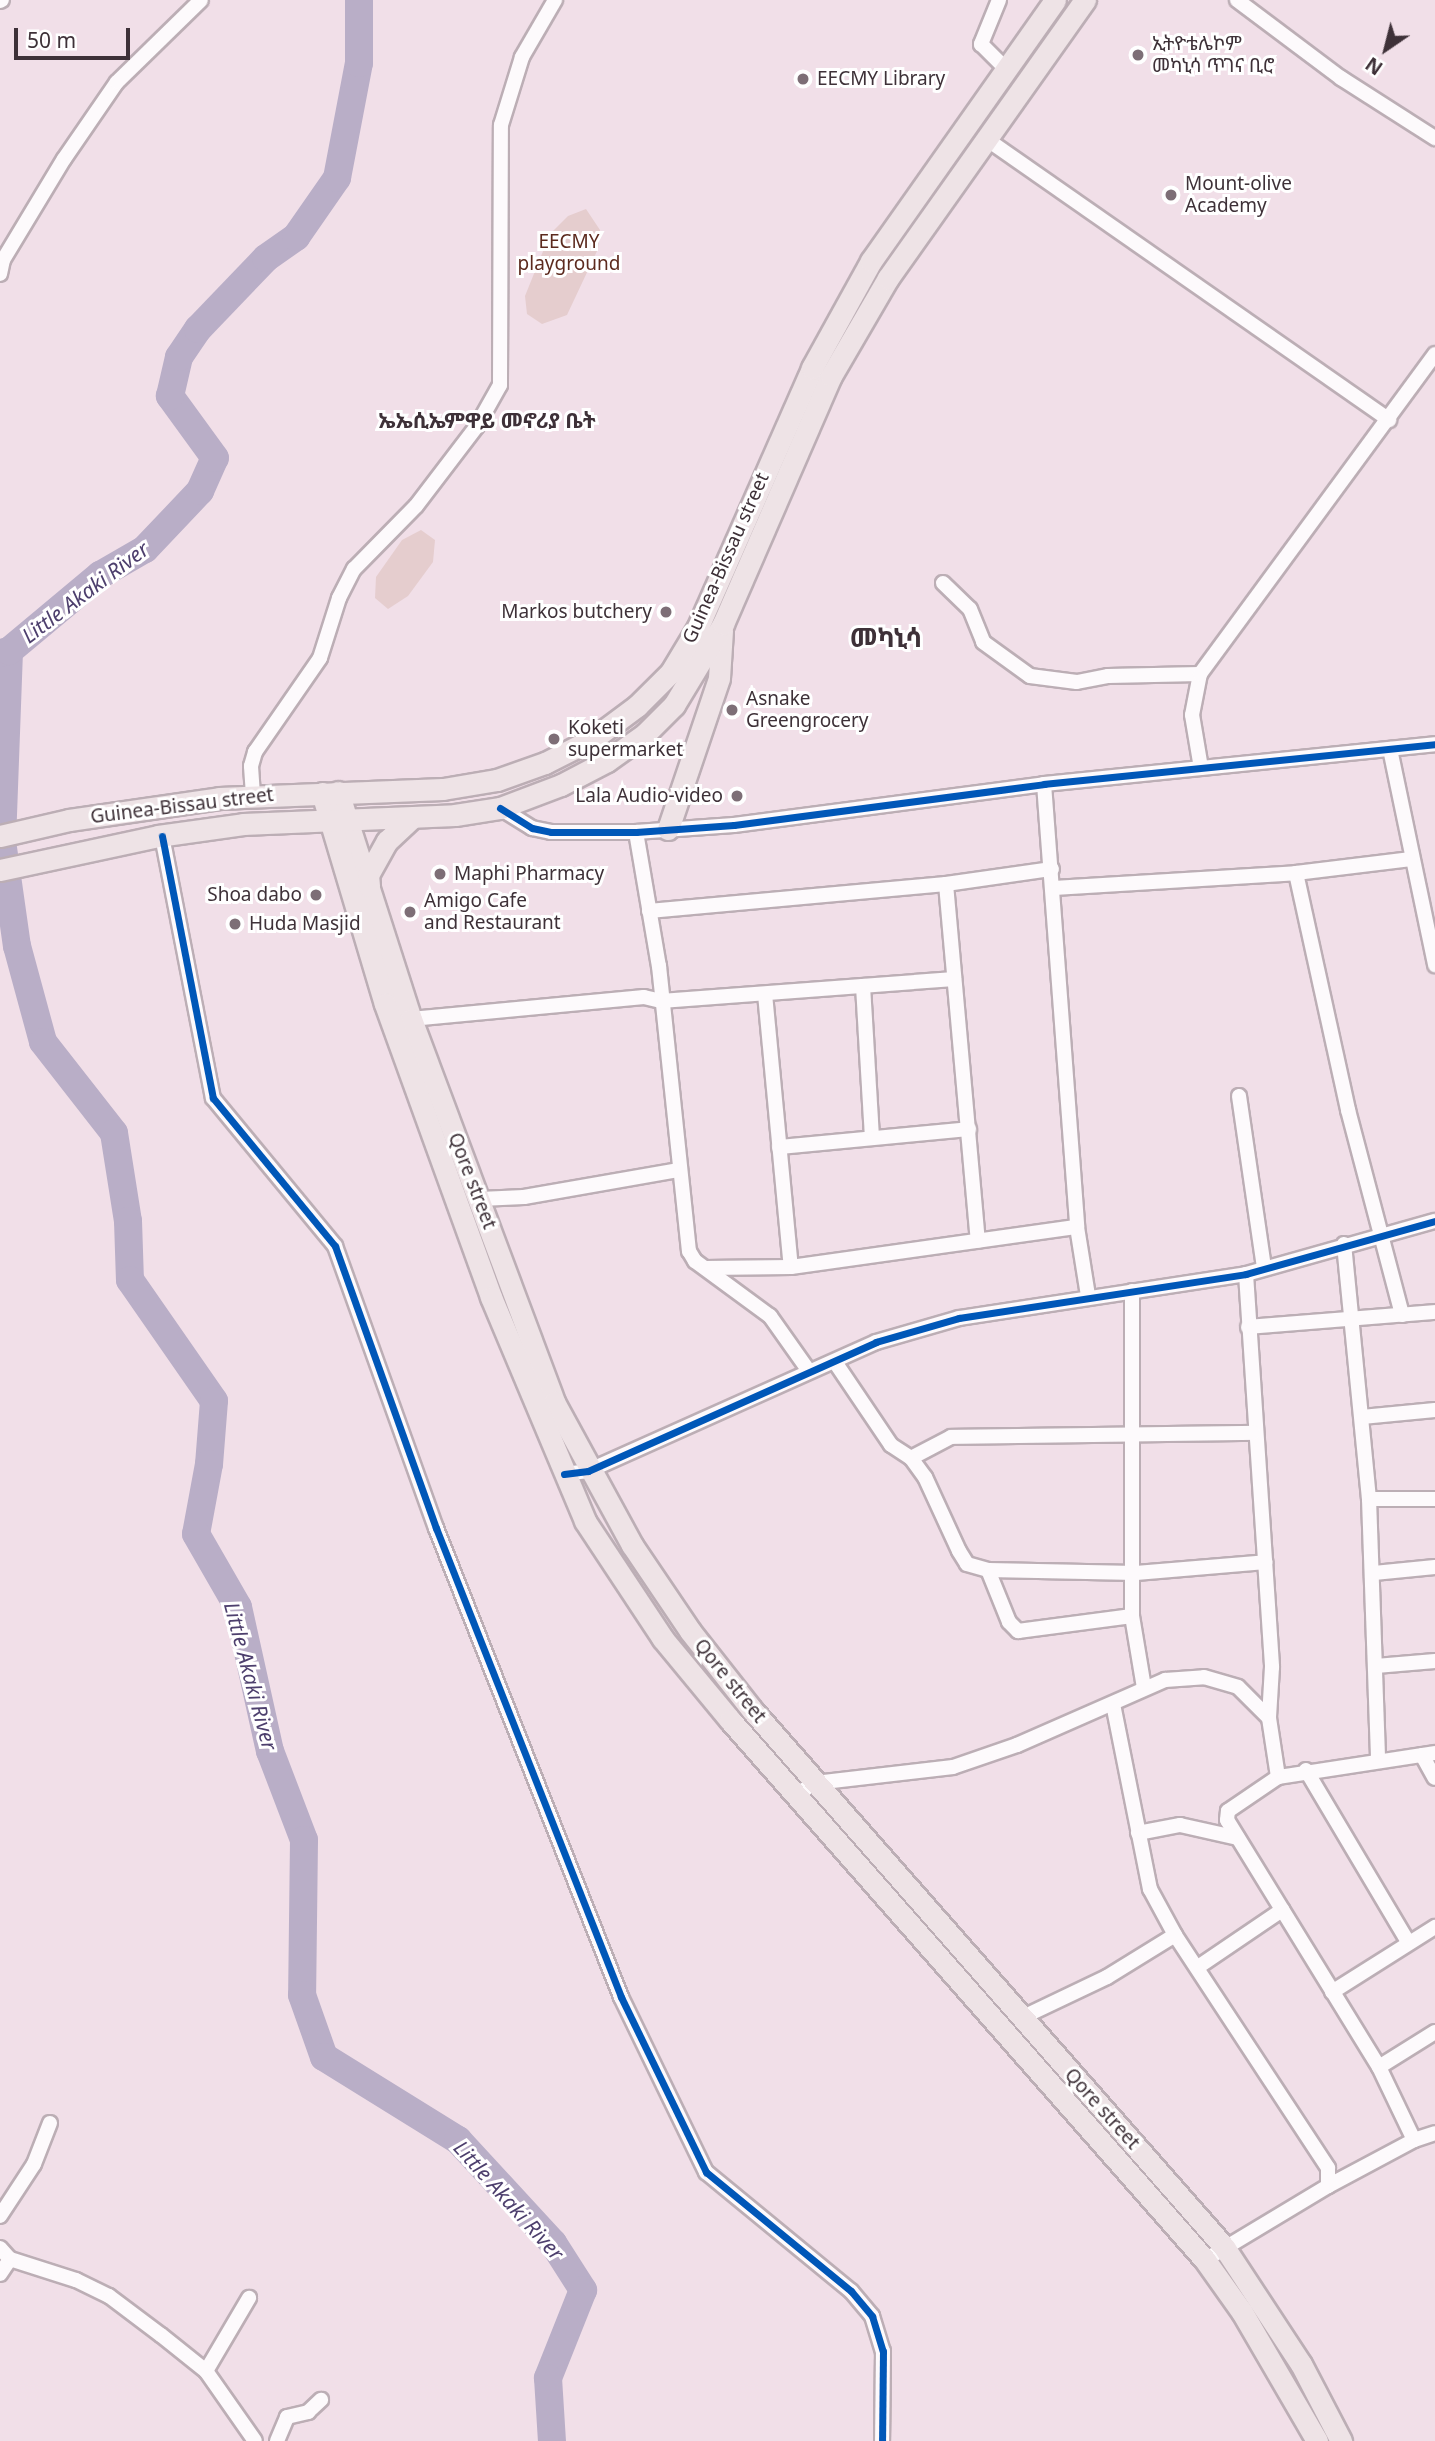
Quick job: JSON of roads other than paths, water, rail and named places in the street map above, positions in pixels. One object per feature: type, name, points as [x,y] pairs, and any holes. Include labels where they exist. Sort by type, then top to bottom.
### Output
[{"type":"main road","name":"Guinea-Bissau street","points":[[0,836],[58,822],[253,795],[443,789],[497,780],[545,763],[594,738],[638,706],[671,672],[698,627],[812,368],[849,301],[1005,68],[1055,0]]},
{"type":"main road","points":[[0,870],[162,836],[290,822],[412,818],[500,808],[561,785],[607,761],[645,734],[674,705],[723,624],[831,376],[888,278],[1085,0]]},
{"type":"main road","points":[[668,829],[719,678],[723,624]]},
{"type":"main road","name":"Qore street","points":[[330,793],[338,820],[370,895],[411,1019],[554,1402],[588,1471],[690,1631],[815,1783],[1224,2246],[1301,2364],[1341,2441]]},
{"type":"main road","points":[[370,895],[368,875],[387,841],[412,818]]},
{"type":"main road","name":"Qore street","points":[[338,820],[346,873],[385,1004],[491,1297],[585,1521],[663,1639],[794,1796],[1205,2260],[1242,2312],[1317,2441]]},
{"type":"main road","points":[[290,822],[320,834],[346,873]]},
{"type":"street","points":[[0,274],[64,159],[117,82],[201,0]]},
{"type":"street","points":[[253,795],[251,766],[255,752],[320,658],[339,598],[354,569],[416,506],[477,426],[500,385],[501,124],[522,57],[555,0]]},
{"type":"street","points":[[999,0],[982,44],[1005,68]]},
{"type":"street","points":[[1237,0],[1341,78],[1435,138]]},
{"type":"street","points":[[985,138],[1390,420]]},
{"type":"street","points":[[1200,768],[1192,715],[1200,674],[1390,420],[1435,354]]},
{"type":"street","points":[[943,583],[970,609],[983,642],[1030,676],[1077,682],[1108,676],[1200,674]]},
{"type":"street","points":[[500,808],[532,828],[551,832],[636,832],[1435,744]]},
{"type":"street","points":[[1390,749],[1435,965]]},
{"type":"street","points":[[1044,785],[1054,888],[1077,1227],[1088,1296]]},
{"type":"street","points":[[636,832],[662,1001],[678,1170],[689,1251],[706,1268],[770,1316],[809,1371]]},
{"type":"street","points":[[162,836],[213,1098],[335,1245],[436,1528],[621,1997],[706,2172],[851,2291],[872,2316],[883,2351],[882,2441]]},
{"type":"street","points":[[1054,888],[1296,873],[1411,859]]},
{"type":"street","points":[[649,911],[946,884],[1052,869]]},
{"type":"street","points":[[1296,873],[1348,1110],[1402,1315]]},
{"type":"street","points":[[946,884],[978,1241]]},
{"type":"street","points":[[1419,886],[1435,884]]},
{"type":"street","points":[[411,1019],[644,997],[662,1001],[954,979]]},
{"type":"street","points":[[863,986],[872,1136]]},
{"type":"street","points":[[765,994],[791,1267]]},
{"type":"street","points":[[1239,1096],[1264,1268]]},
{"type":"street","points":[[779,1147],[872,1136],[969,1129]]},
{"type":"street","points":[[480,1199],[524,1197],[678,1170]]},
{"type":"street","points":[[564,1474],[588,1471],[876,1342],[959,1318],[1088,1296],[1246,1274],[1344,1244],[1435,1221]]},
{"type":"street","points":[[706,1268],[791,1267],[1077,1227]]},
{"type":"street","points":[[1344,1244],[1362,1417],[1374,1573],[1378,1760]]},
{"type":"street","points":[[1246,1274],[1253,1433],[1266,1562],[1269,1718],[1278,1777]]},
{"type":"street","points":[[1132,1291],[1136,1573],[1132,1616],[1144,1688]]},
{"type":"street","points":[[1248,1327],[1435,1311]]},
{"type":"street","points":[[835,1362],[891,1445],[911,1458],[940,1504],[967,1564],[988,1570],[1136,1573],[1266,1562]]},
{"type":"street","points":[[1362,1417],[1435,1410]]},
{"type":"street","points":[[911,1458],[951,1437],[1253,1433]]},
{"type":"street","points":[[1369,1499],[1435,1499]]},
{"type":"street","points":[[1374,1573],[1435,1567]]},
{"type":"street","points":[[988,1570],[1009,1622],[1018,1631],[1132,1616]]},
{"type":"street","points":[[1376,1666],[1435,1661]]},
{"type":"street","points":[[794,1796],[815,1783],[953,1767],[1113,1704],[1164,1680],[1204,1677],[1238,1688],[1269,1718]]},
{"type":"street","points":[[1113,1704],[1150,1889],[1175,1935],[1328,2168],[1328,2186]]},
{"type":"street","points":[[1414,2140],[1379,2067],[1227,1820],[1228,1811],[1278,1777],[1306,1770],[1429,1754],[1435,1778]]},
{"type":"street","points":[[1306,1770],[1408,1942]]},
{"type":"street","points":[[1138,1832],[1180,1825],[1238,1838]]},
{"type":"street","points":[[1198,1967],[1282,1910]]},
{"type":"street","points":[[1332,1992],[1435,1927]]},
{"type":"street","points":[[1021,2018],[1107,1977],[1175,1935]]},
{"type":"street","points":[[1379,2067],[1435,2032]]},
{"type":"street","points":[[0,2216],[34,2164],[50,2123]]},
{"type":"street","points":[[1205,2260],[1224,2246],[1328,2186],[1414,2140],[1435,2133]]},
{"type":"street","points":[[0,2274],[5,2253],[76,2280],[109,2296],[206,2371],[255,2441]]},
{"type":"street","points":[[206,2371],[249,2298]]},
{"type":"street","points":[[277,2441],[288,2417],[309,2412],[321,2400]]},
{"type":"waterway","name":"Little Akaki River","points":[[0,653],[9,651],[100,575],[145,549],[200,491],[215,458],[170,396],[179,357],[198,329],[266,258],[296,237],[337,178],[359,63],[359,0]]},
{"type":"waterway","name":"Little Akaki River","points":[[9,651],[2,841],[17,946],[43,1042],[114,1133],[128,1221],[130,1280],[214,1401],[209,1464],[196,1534],[238,1607],[270,1751],[304,1840],[302,1995],[324,2057],[458,2140],[553,2243],[583,2290],[548,2378],[552,2441]]},
{"type":"place","name":"ኢትዮቴሌኮም መካኒሳ ጥገና ቢሮ","points":[[1138,55]]},
{"type":"place","name":"EECMY Library","points":[[803,79]]},
{"type":"place","name":"Mount-olive Academy","points":[[1171,195]]},
{"type":"place","name":"Markos butchery","points":[[666,612]]},
{"type":"place","name":"Asnake Greengrocery","points":[[732,710]]},
{"type":"place","name":"Koketi supermarket","points":[[554,739]]},
{"type":"place","name":"Lala Audio-video","points":[[737,796]]},
{"type":"place","name":"Maphi Pharmacy","points":[[440,874]]},
{"type":"place","name":"Shoa dabo","points":[[316,895]]},
{"type":"place","name":"Amigo Cafe and Restaurant","points":[[410,912]]},
{"type":"place","name":"Huda Masjid","points":[[235,924]]},
{"type":"district","name":"ኤኤሲኤምዋይ መኖሪያ ቤት","points":[[487,420]]},
{"type":"district","name":"መካኒሳ","points":[[886,638]]},
{"type":"park label","name":"EECMY playground","points":[[569,253]]}]
